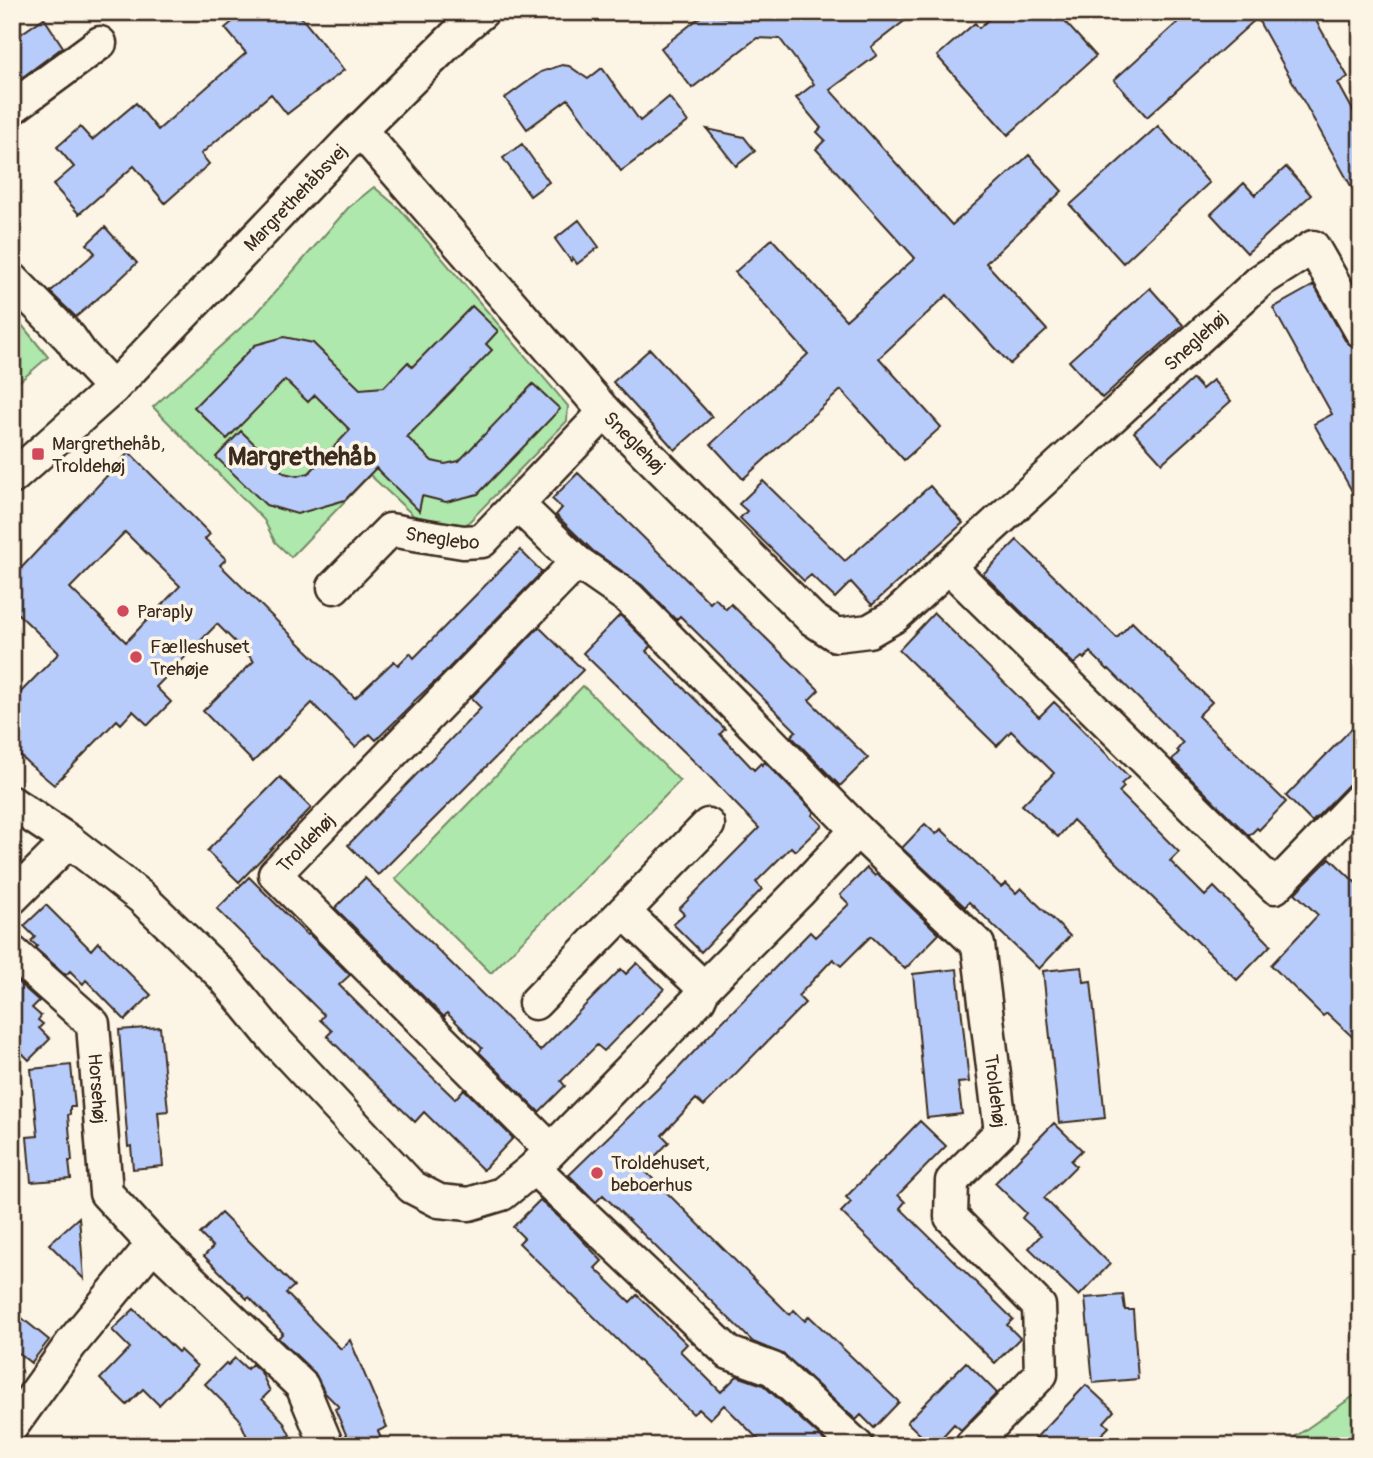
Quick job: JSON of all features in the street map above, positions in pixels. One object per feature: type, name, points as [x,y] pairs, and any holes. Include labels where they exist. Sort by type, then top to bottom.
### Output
[{"type":"street","name":"Margrethehåbsvej","points":[[12,478],[113,388],[360,130],[482,12]]},
{"type":"street","points":[[12,108],[100,43]]},
{"type":"street","name":"Sneglehøj","points":[[360,130],[605,412],[812,619],[836,635],[869,631],[895,616],[1261,281],[1313,247],[1361,331]]},
{"type":"street","points":[[12,279],[113,388]]},
{"type":"street","name":"Sneglebo","points":[[334,587],[390,530],[463,542],[482,541],[605,412]]},
{"type":"street","name":"Troldehøj","points":[[517,504],[577,562],[629,598],[857,830],[978,945],[1000,1132],[952,1181],[951,1217],[1039,1306],[1041,1374],[971,1446]]},
{"type":"street","name":"Troldehøj","points":[[577,562],[275,874],[542,1159],[729,1353],[773,1369],[857,1446]]},
{"type":"street","points":[[949,567],[1275,887],[1361,798]]},
{"type":"street","points":[[12,803],[69,841],[141,897],[222,975],[275,1040],[412,1187],[439,1202],[469,1204],[502,1194],[542,1159],[699,999],[704,988],[857,830]]},
{"type":"street","points":[[535,1003],[709,825]]},
{"type":"street","points":[[12,898],[69,841]]},
{"type":"street","points":[[624,912],[704,988]]},
{"type":"street","name":"Horsehøj","points":[[12,952],[93,1024],[106,1193],[153,1244],[302,1386],[327,1446]]},
{"type":"street","points":[[18,1404],[153,1244]]},
{"type":"green space","points":[[374,187],[400,209],[568,406],[567,421],[464,527],[414,516],[370,475],[291,557],[275,542],[264,520],[153,407],[256,314],[348,208]]},
{"type":"green space","points":[[12,313],[48,357],[12,388]]},
{"type":"green space","points":[[583,686],[680,781],[491,973],[395,879]]},
{"type":"green space","points":[[1361,1391],[1361,1446],[1282,1446]]},
{"type":"building","points":[[244,12],[297,12],[344,70],[287,114],[271,94],[201,154],[209,164],[165,203],[134,166],[79,214],[53,185],[74,167],[57,147],[80,127],[92,140],[136,103],[158,130],[246,53],[225,28]]},
{"type":"building","points":[[735,12],[916,12],[871,47],[877,55],[830,90],[952,225],[1029,155],[1062,191],[986,263],[1047,330],[1010,364],[947,295],[879,358],[941,427],[904,460],[841,390],[743,479],[711,444],[808,354],[735,272],[772,239],[846,320],[915,258],[816,149],[825,140],[817,132],[821,128],[796,98],[814,84],[780,39],[757,38],[692,88],[661,48],[704,14],[729,18]]},
{"type":"building","points":[[997,12],[1056,12],[1096,56],[1008,135],[937,56],[975,23],[979,28]]},
{"type":"building","points":[[1189,12],[1311,12],[1348,77],[1338,83],[1361,125],[1361,204],[1257,18],[1147,117],[1114,80]]},
{"type":"building","points":[[44,18],[63,47],[12,85],[12,40]]},
{"type":"building","points":[[562,65],[569,66],[588,79],[602,68],[640,121],[669,97],[688,122],[621,171],[568,99],[527,129],[505,98],[541,72]]},
{"type":"building","points":[[1158,126],[1209,183],[1123,263],[1070,205]]},
{"type":"building","points":[[707,129],[744,137],[755,151],[736,166]]},
{"type":"building","points":[[522,144],[549,182],[530,196],[503,158]]},
{"type":"building","points":[[1286,167],[1311,195],[1247,253],[1211,214],[1244,183],[1255,195]]},
{"type":"building","points":[[579,220],[599,247],[577,264],[573,258],[571,261],[555,239]]},
{"type":"building","points":[[105,227],[137,263],[76,317],[50,292],[95,253],[87,244]]},
{"type":"building","points":[[1314,285],[1345,340],[1353,347],[1361,361],[1361,507],[1314,424],[1332,414],[1273,308]]},
{"type":"building","points":[[1150,288],[1183,325],[1102,398],[1069,361]]},
{"type":"building","points":[[472,306],[498,331],[486,344],[492,350],[407,437],[432,461],[445,464],[459,461],[533,384],[560,409],[478,494],[446,502],[422,496],[419,511],[376,468],[345,500],[297,514],[266,505],[216,457],[241,431],[284,473],[297,476],[309,473],[350,430],[315,395],[308,402],[285,380],[227,439],[194,407],[255,345],[284,337],[313,343],[360,389],[384,387],[408,362],[412,367]]},
{"type":"building","points":[[650,349],[712,417],[675,450],[613,382]]},
{"type":"building","points":[[1193,379],[1202,389],[1213,380],[1231,401],[1162,463],[1134,432]]},
{"type":"building","points":[[129,452],[210,534],[205,539],[226,559],[220,565],[355,698],[394,661],[398,665],[410,653],[414,658],[520,550],[542,572],[376,740],[370,734],[355,747],[312,703],[253,762],[203,711],[254,661],[217,624],[156,687],[171,702],[148,725],[133,711],[121,724],[117,720],[54,785],[12,748],[12,701],[59,653],[12,608],[12,578]],"holes":[[[125,532],[180,586],[126,642],[70,588]]]},
{"type":"building","points":[[578,473],[710,603],[715,598],[726,609],[731,604],[819,690],[809,700],[868,758],[840,786],[791,736],[796,731],[680,616],[676,620],[642,585],[593,551],[556,515],[562,508],[552,499]]},
{"type":"building","points":[[763,481],[845,561],[930,486],[963,523],[872,605],[851,582],[835,598],[811,575],[804,581],[740,518],[747,511],[739,504]]},
{"type":"building","points":[[1017,540],[1117,638],[1132,622],[1212,702],[1198,716],[1286,802],[1259,830],[1257,828],[1249,836],[1172,760],[1183,743],[1109,669],[1090,652],[1074,664],[983,574]]},
{"type":"building","points":[[934,613],[1039,717],[1054,702],[1081,728],[1129,777],[1121,784],[1124,787],[1119,792],[1179,852],[1170,861],[1205,896],[1214,887],[1271,945],[1237,980],[1073,820],[1058,837],[1022,805],[1054,773],[1011,731],[997,746],[899,650]]},
{"type":"building","points":[[620,615],[651,646],[646,651],[725,729],[720,734],[754,770],[765,762],[814,812],[812,815],[822,825],[795,851],[791,847],[756,882],[762,889],[701,952],[673,924],[684,914],[679,909],[759,828],[583,653]]},
{"type":"building","points":[[539,627],[583,670],[378,875],[348,845],[481,708],[471,698]]},
{"type":"building","points":[[1361,719],[1361,780],[1348,785],[1312,822],[1286,796]]},
{"type":"building","points":[[280,777],[311,808],[239,882],[207,851]]},
{"type":"building","points":[[925,824],[936,834],[941,829],[1001,887],[1006,883],[1016,893],[1021,888],[1070,936],[1039,969],[969,902],[965,907],[902,848]]},
{"type":"building","points":[[1330,858],[1361,888],[1361,1045],[1327,1013],[1323,1016],[1271,965],[1318,915],[1295,893]]},
{"type":"building","points":[[867,868],[875,876],[877,874],[939,934],[905,969],[871,936],[841,966],[833,959],[798,996],[805,1003],[704,1106],[696,1099],[662,1135],[669,1142],[643,1169],[790,1315],[794,1310],[805,1321],[809,1316],[899,1402],[874,1428],[861,1415],[856,1420],[785,1355],[753,1342],[603,1195],[596,1202],[569,1175],[674,1073],[810,932],[815,937],[849,904],[840,895]]},
{"type":"building","points":[[249,877],[350,975],[339,985],[384,1030],[455,1099],[464,1089],[513,1138],[483,1170],[424,1112],[415,1122],[366,1075],[327,1036],[332,1031],[320,1020],[324,1015],[217,909]]},
{"type":"building","points":[[365,878],[540,1051],[621,969],[626,974],[637,963],[664,989],[604,1051],[597,1045],[561,1081],[565,1086],[539,1112],[479,1052],[482,1048],[447,1013],[444,1017],[335,908]]},
{"type":"building","points":[[46,905],[91,950],[98,942],[151,995],[125,1020],[86,980],[83,984],[70,971],[66,975],[35,948],[37,946],[31,941],[35,937],[24,926]]},
{"type":"building","points":[[1082,967],[1084,982],[1091,981],[1105,1118],[1059,1123],[1043,971]]},
{"type":"building","points":[[957,969],[969,1082],[958,1083],[962,1114],[927,1118],[913,974]]},
{"type":"building","points":[[12,977],[39,1001],[32,1008],[41,1016],[38,1020],[43,1024],[39,1028],[50,1039],[29,1060],[19,1050],[12,1057]]},
{"type":"building","points":[[160,1027],[168,1111],[158,1112],[163,1166],[133,1169],[131,1146],[128,1147],[119,1030]]},
{"type":"building","points":[[71,1065],[75,1107],[70,1107],[68,1115],[71,1179],[31,1182],[27,1137],[38,1136],[31,1069]]},
{"type":"building","points":[[920,1121],[946,1146],[898,1195],[905,1202],[900,1208],[1013,1319],[1007,1325],[1020,1338],[995,1363],[841,1212],[851,1202],[846,1197]]},
{"type":"building","points":[[1054,1123],[1082,1150],[1071,1161],[1076,1166],[1044,1198],[1110,1264],[1079,1296],[1029,1248],[1041,1235],[1022,1218],[1026,1213],[995,1183]]},
{"type":"building","points":[[540,1200],[602,1261],[595,1268],[630,1302],[637,1295],[687,1344],[680,1351],[721,1392],[737,1376],[763,1385],[826,1442],[822,1446],[765,1446],[724,1405],[710,1419],[699,1409],[693,1414],[519,1243],[524,1238],[513,1227]]},
{"type":"building","points":[[221,1213],[294,1286],[286,1293],[341,1349],[350,1340],[387,1427],[378,1431],[384,1446],[351,1446],[335,1409],[339,1407],[325,1393],[315,1373],[278,1338],[283,1333],[249,1297],[247,1299],[204,1256],[213,1247],[200,1234]]},
{"type":"building","points":[[79,1217],[84,1279],[49,1244]]},
{"type":"building","points":[[1123,1295],[1125,1310],[1133,1310],[1138,1379],[1093,1383],[1085,1298]]},
{"type":"building","points":[[134,1309],[178,1352],[180,1350],[197,1366],[159,1405],[143,1389],[127,1405],[100,1379],[130,1348],[112,1330]]},
{"type":"building","points":[[12,1310],[49,1340],[31,1363],[12,1348]]},
{"type":"building","points":[[235,1358],[247,1369],[252,1364],[261,1372],[270,1391],[262,1399],[283,1421],[290,1435],[285,1438],[289,1446],[251,1446],[239,1418],[205,1384],[226,1363],[228,1365]]},
{"type":"building","points":[[966,1362],[997,1393],[961,1430],[954,1424],[932,1446],[907,1422]]},
{"type":"building","points":[[1086,1385],[1114,1411],[1104,1422],[1109,1427],[1090,1446],[1028,1446]]},
{"type":"place","name":"Margrethehåb, Troldehøj","points":[[38,454]]},
{"type":"place","name":"Paraply","points":[[123,611]]},
{"type":"place","name":"Fælleshuset Trehøje","points":[[136,657]]},
{"type":"place","name":"Troldehuset, beboerhus","points":[[597,1173]]},
{"type":"district","name":"Margrethehåb","points":[[302,456]]}]
